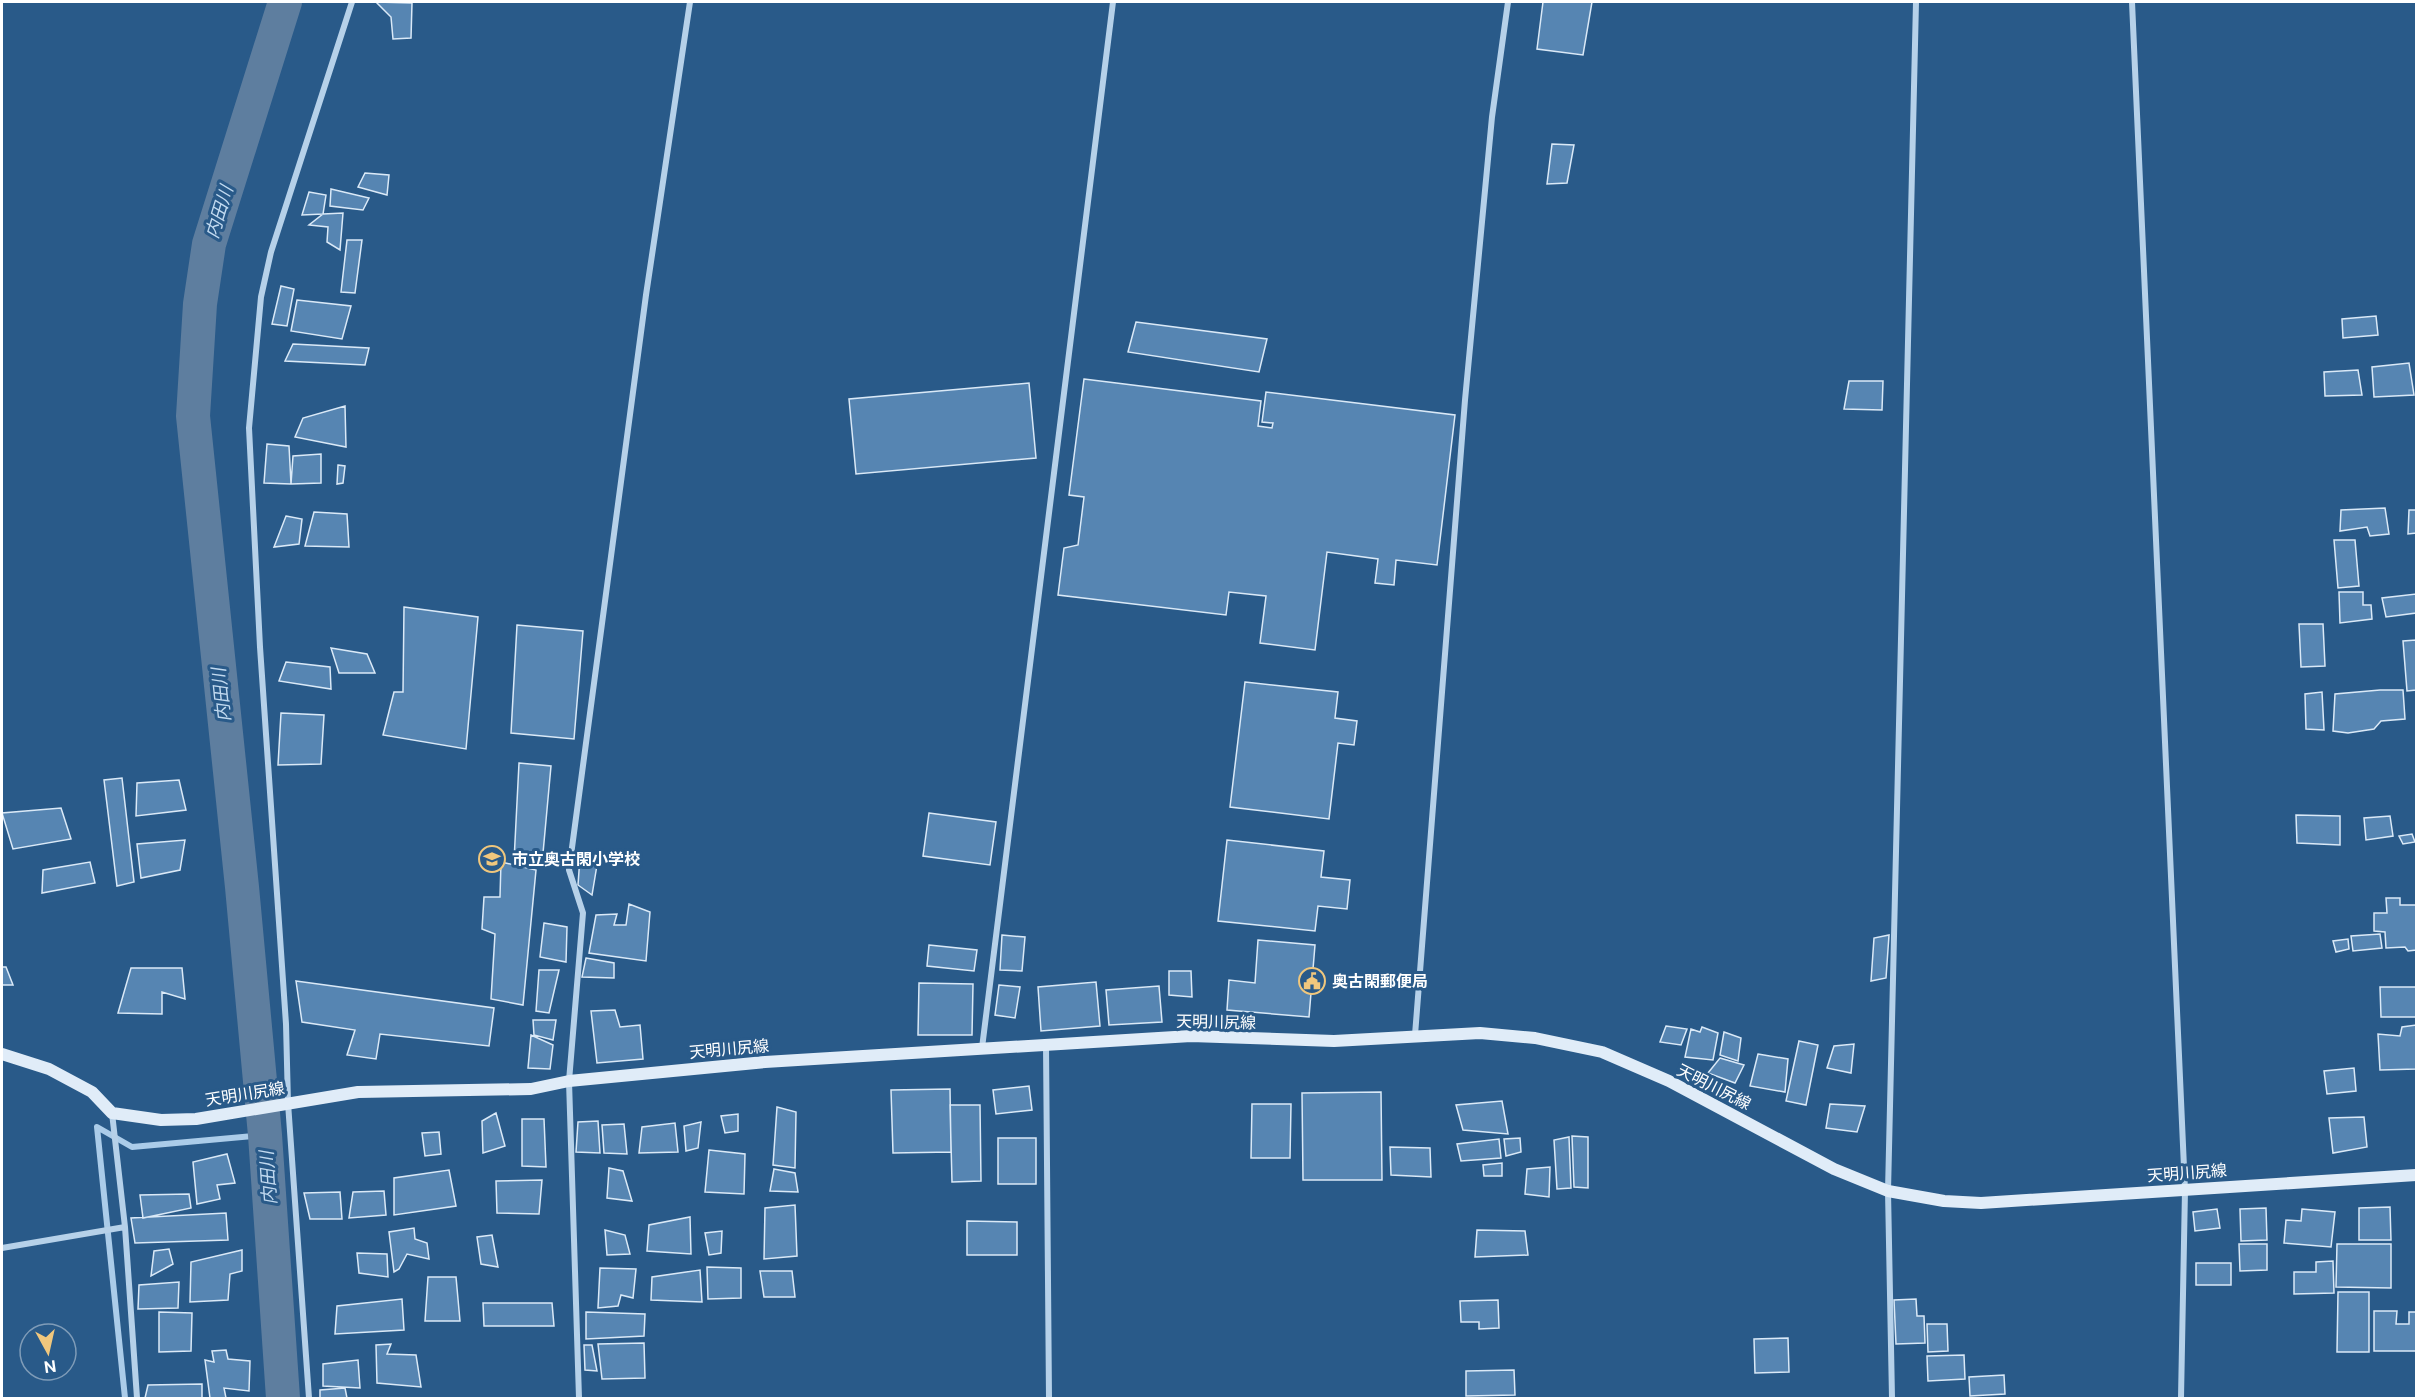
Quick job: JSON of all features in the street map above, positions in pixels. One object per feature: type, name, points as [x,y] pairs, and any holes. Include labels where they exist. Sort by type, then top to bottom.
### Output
[{"type":"main road","name":"天明川尻線","points":[[112,1113],[161,1120],[196,1119],[358,1092],[531,1089],[569,1081],[765,1062],[982,1048],[1191,1036],[1334,1041],[1480,1033],[1535,1038],[1602,1053],[1669,1081],[1834,1169],[1887,1191],[1944,1201],[1981,1203],[2416,1175]]},
{"type":"main road","points":[[2,1054],[49,1069],[92,1092],[112,1113]]},
{"type":"street","points":[[309,1398],[284,1104],[286,1024],[261,658],[249,428],[261,297],[271,252],[352,2]]},
{"type":"street","points":[[579,1398],[569,1081],[583,913],[569,870],[644,307],[690,2]]},
{"type":"street","points":[[982,1048],[1113,2]]},
{"type":"street","points":[[1415,1035],[1465,400],[1492,117],[1508,2]]},
{"type":"street","points":[[1892,1398],[1887,1191],[1916,2]]},
{"type":"street","points":[[2132,2],[2185,1190],[2181,1398]]},
{"type":"street","points":[[1046,1045],[1049,1398]]},
{"type":"street","points":[[112,1113],[125,1227],[137,1398]]},
{"type":"street","points":[[2,1248],[125,1227]]},
{"type":"building","points":[[376,2],[412,3],[411,38],[393,39],[391,17]]},
{"type":"building","points":[[1543,2],[1592,2],[1583,55],[1537,49]]},
{"type":"building","points":[[1552,144],[1574,145],[1567,183],[1547,184]]},
{"type":"building","points":[[365,173],[389,175],[387,195],[358,187]]},
{"type":"building","points":[[331,189],[369,198],[363,210],[330,206]]},
{"type":"building","points":[[309,192],[326,195],[323,214],[302,215]]},
{"type":"building","points":[[343,213],[340,250],[327,242],[328,227],[309,225],[323,214]]},
{"type":"building","points":[[347,240],[362,240],[355,293],[341,292]]},
{"type":"building","points":[[281,286],[294,289],[287,326],[272,324]]},
{"type":"building","points":[[297,300],[351,306],[342,339],[291,331]]},
{"type":"building","points":[[2376,316],[2378,335],[2343,338],[2342,319]]},
{"type":"building","points":[[1136,322],[1267,339],[1259,372],[1128,352]]},
{"type":"building","points":[[293,344],[369,348],[365,365],[285,361]]},
{"type":"building","points":[[2409,363],[2414,395],[2374,397],[2372,367]]},
{"type":"building","points":[[2358,370],[2362,395],[2325,396],[2324,372]]},
{"type":"building","points":[[1084,379],[1261,401],[1258,426],[1272,428],[1273,423],[1262,422],[1266,392],[1455,415],[1437,565],[1396,560],[1394,585],[1375,583],[1378,559],[1327,552],[1315,650],[1260,643],[1266,596],[1229,592],[1226,615],[1058,595],[1064,548],[1078,545],[1084,497],[1069,495]]},
{"type":"building","points":[[1849,381],[1883,381],[1882,410],[1844,409]]},
{"type":"building","points":[[1029,383],[1036,458],[856,474],[849,399]]},
{"type":"building","points":[[345,406],[346,447],[295,437],[303,418]]},
{"type":"building","points":[[267,444],[289,446],[291,484],[264,483]]},
{"type":"building","points":[[321,454],[321,483],[291,484],[293,456]]},
{"type":"building","points":[[338,465],[345,466],[343,483],[337,484]]},
{"type":"building","points":[[2385,508],[2389,534],[2370,536],[2367,527],[2340,531],[2341,510]]},
{"type":"building","points":[[2409,510],[2416,510],[2416,533],[2408,534]]},
{"type":"building","points":[[314,512],[347,514],[349,547],[305,546]]},
{"type":"building","points":[[286,516],[302,519],[299,544],[274,547]]},
{"type":"building","points":[[2334,540],[2355,540],[2359,586],[2338,588]]},
{"type":"building","points":[[2339,592],[2363,592],[2363,605],[2371,605],[2372,619],[2340,623]]},
{"type":"building","points":[[2416,594],[2416,613],[2386,617],[2382,598]]},
{"type":"building","points":[[404,607],[478,617],[466,749],[383,735],[394,692],[403,692]]},
{"type":"building","points":[[2299,624],[2323,624],[2325,666],[2301,667]]},
{"type":"building","points":[[517,625],[583,631],[574,739],[511,733]]},
{"type":"building","points":[[2416,640],[2416,690],[2407,691],[2403,641]]},
{"type":"building","points":[[331,648],[367,654],[375,673],[339,673]]},
{"type":"building","points":[[286,662],[330,667],[331,689],[279,681]]},
{"type":"building","points":[[1245,682],[1338,692],[1335,718],[1357,721],[1354,745],[1338,743],[1329,819],[1230,807]]},
{"type":"building","points":[[2403,690],[2405,719],[2381,721],[2374,729],[2348,733],[2333,731],[2335,694]]},
{"type":"building","points":[[2322,692],[2324,730],[2306,729],[2305,694]]},
{"type":"building","points":[[281,713],[324,715],[321,764],[278,765]]},
{"type":"building","points":[[519,763],[551,766],[542,864],[514,861]]},
{"type":"building","points":[[122,778],[134,882],[117,886],[104,780]]},
{"type":"building","points":[[179,780],[186,810],[136,816],[137,783]]},
{"type":"building","points":[[61,808],[71,839],[13,849],[2,813]]},
{"type":"building","points":[[929,813],[996,822],[990,865],[923,856]]},
{"type":"building","points":[[2296,815],[2340,816],[2340,845],[2297,843]]},
{"type":"building","points":[[2390,816],[2393,836],[2366,840],[2364,818]]},
{"type":"building","points":[[2412,834],[2415,842],[2403,844],[2399,836]]},
{"type":"building","points":[[185,840],[180,870],[141,878],[137,844]]},
{"type":"building","points":[[1227,840],[1324,851],[1321,877],[1350,880],[1347,909],[1318,906],[1315,931],[1218,921]]},
{"type":"building","points":[[580,857],[598,859],[592,895],[578,885]]},
{"type":"building","points":[[90,862],[95,883],[42,893],[43,870]]},
{"type":"building","points":[[501,862],[536,870],[523,1005],[491,999],[495,934],[482,929],[484,897],[500,897]]},
{"type":"building","points":[[2386,898],[2400,898],[2400,905],[2416,905],[2416,950],[2408,951],[2405,947],[2386,948],[2385,932],[2374,931],[2374,913],[2387,913]]},
{"type":"building","points":[[629,904],[650,912],[646,961],[589,953],[596,915],[617,914],[614,925],[626,925]]},
{"type":"building","points":[[544,923],[567,927],[566,962],[540,957]]},
{"type":"building","points":[[2380,934],[2382,948],[2353,951],[2351,936]]},
{"type":"building","points":[[1002,935],[1025,937],[1022,971],[1000,970]]},
{"type":"building","points":[[1889,935],[1886,978],[1871,981],[1874,938]]},
{"type":"building","points":[[2348,939],[2349,949],[2336,952],[2333,941]]},
{"type":"building","points":[[1258,940],[1315,945],[1309,1017],[1227,1010],[1229,980],[1255,983]]},
{"type":"building","points":[[929,945],[977,950],[974,971],[927,966]]},
{"type":"building","points":[[586,958],[614,963],[614,978],[582,977]]},
{"type":"building","points":[[2,967],[6,967],[13,985],[2,985]]},
{"type":"building","points":[[131,968],[182,968],[185,999],[162,992],[162,1014],[118,1013]]},
{"type":"building","points":[[539,970],[559,970],[549,1013],[536,1011]]},
{"type":"building","points":[[1169,971],[1191,971],[1192,997],[1169,995]]},
{"type":"building","points":[[296,981],[494,1008],[489,1046],[380,1034],[376,1059],[347,1055],[355,1030],[302,1022]]},
{"type":"building","points":[[1096,982],[1100,1026],[1041,1031],[1038,987]]},
{"type":"building","points":[[919,983],[973,984],[972,1035],[918,1035]]},
{"type":"building","points":[[999,985],[1020,987],[1015,1018],[995,1015]]},
{"type":"building","points":[[1159,986],[1162,1022],[1109,1025],[1106,990]]},
{"type":"building","points":[[2380,987],[2416,987],[2416,1017],[2381,1017]]},
{"type":"building","points":[[615,1010],[620,1027],[640,1025],[643,1059],[597,1063],[591,1011]]},
{"type":"building","points":[[533,1020],[556,1020],[553,1040],[534,1035]]},
{"type":"building","points":[[2416,1025],[2416,1069],[2380,1070],[2378,1034],[2400,1036],[2402,1027]]},
{"type":"building","points":[[1666,1026],[1687,1029],[1681,1045],[1660,1042]]},
{"type":"building","points":[[1702,1027],[1718,1033],[1713,1060],[1685,1057],[1691,1029],[1700,1032]]},
{"type":"building","points":[[1724,1032],[1741,1038],[1738,1061],[1720,1055]]},
{"type":"building","points":[[531,1035],[553,1045],[550,1069],[528,1068]]},
{"type":"building","points":[[1799,1041],[1818,1045],[1806,1105],[1786,1101]]},
{"type":"building","points":[[1854,1044],[1851,1073],[1827,1068],[1834,1046]]},
{"type":"building","points":[[1758,1054],[1788,1059],[1785,1092],[1750,1086]]},
{"type":"building","points":[[1720,1058],[1744,1065],[1735,1083],[1708,1073]]},
{"type":"building","points":[[2354,1068],[2356,1091],[2327,1094],[2324,1071]]},
{"type":"building","points":[[1029,1086],[1032,1110],[996,1114],[993,1090]]},
{"type":"building","points":[[950,1089],[951,1152],[893,1153],[891,1090]]},
{"type":"building","points":[[1381,1092],[1382,1180],[1303,1180],[1302,1093]]},
{"type":"building","points":[[1502,1101],[1508,1134],[1463,1130],[1456,1105]]},
{"type":"building","points":[[1252,1104],[1291,1104],[1290,1158],[1251,1158]]},
{"type":"building","points":[[1830,1104],[1865,1106],[1857,1132],[1826,1128]]},
{"type":"building","points":[[950,1105],[980,1105],[981,1181],[952,1182]]},
{"type":"building","points":[[777,1107],[796,1112],[795,1168],[773,1165]]},
{"type":"building","points":[[496,1113],[505,1146],[483,1153],[482,1121]]},
{"type":"building","points":[[738,1114],[738,1131],[725,1133],[721,1116]]},
{"type":"building","points":[[2364,1117],[2367,1147],[2333,1153],[2329,1118]]},
{"type":"building","points":[[522,1119],[544,1119],[546,1167],[522,1166]]},
{"type":"building","points":[[598,1121],[600,1153],[576,1152],[578,1122]]},
{"type":"building","points":[[701,1122],[698,1148],[686,1151],[684,1126]]},
{"type":"building","points":[[675,1123],[678,1152],[639,1153],[642,1127]]},
{"type":"building","points":[[624,1124],[627,1154],[604,1153],[602,1125]]},
{"type":"building","points":[[439,1132],[441,1154],[425,1156],[422,1133]]},
{"type":"building","points":[[1572,1136],[1588,1137],[1588,1188],[1574,1187]]},
{"type":"building","points":[[1569,1137],[1571,1188],[1557,1189],[1554,1140]]},
{"type":"building","points":[[998,1138],[1036,1138],[1036,1184],[998,1184]]},
{"type":"building","points":[[1520,1138],[1521,1152],[1506,1156],[1504,1139]]},
{"type":"building","points":[[1499,1139],[1501,1158],[1461,1161],[1457,1144]]},
{"type":"building","points":[[1390,1147],[1430,1148],[1431,1177],[1391,1175]]},
{"type":"building","points":[[709,1150],[745,1154],[744,1194],[705,1192]]},
{"type":"building","points":[[227,1154],[235,1183],[217,1185],[220,1199],[197,1204],[193,1162]]},
{"type":"building","points":[[1502,1163],[1502,1176],[1484,1176],[1483,1165]]},
{"type":"building","points":[[1550,1167],[1549,1197],[1525,1194],[1527,1169]]},
{"type":"building","points":[[609,1168],[623,1171],[632,1201],[607,1198]]},
{"type":"building","points":[[774,1169],[795,1173],[798,1192],[770,1191]]},
{"type":"building","points":[[449,1170],[456,1206],[394,1215],[394,1178]]},
{"type":"building","points":[[542,1180],[539,1214],[497,1213],[496,1181]]},
{"type":"building","points":[[384,1191],[386,1215],[349,1218],[353,1192]]},
{"type":"building","points":[[340,1192],[342,1219],[310,1219],[304,1193]]},
{"type":"building","points":[[189,1194],[191,1208],[143,1218],[140,1195]]},
{"type":"building","points":[[795,1205],[797,1256],[764,1259],[765,1208]]},
{"type":"building","points":[[2390,1207],[2391,1240],[2359,1240],[2359,1208]]},
{"type":"building","points":[[2266,1208],[2267,1240],[2241,1241],[2240,1209]]},
{"type":"building","points":[[2217,1209],[2220,1228],[2195,1231],[2193,1212]]},
{"type":"building","points":[[2302,1209],[2335,1212],[2331,1247],[2284,1243],[2286,1220],[2301,1221]]},
{"type":"building","points":[[226,1213],[228,1240],[135,1243],[131,1218]]},
{"type":"building","points":[[690,1217],[691,1254],[647,1251],[649,1225]]},
{"type":"building","points":[[967,1221],[1017,1222],[1017,1255],[967,1255]]},
{"type":"building","points":[[414,1228],[415,1239],[427,1243],[429,1259],[407,1254],[399,1269],[394,1272],[389,1232]]},
{"type":"building","points":[[605,1230],[625,1235],[630,1254],[607,1255]]},
{"type":"building","points":[[1477,1230],[1525,1231],[1528,1255],[1475,1257]]},
{"type":"building","points":[[722,1231],[721,1253],[709,1255],[705,1233]]},
{"type":"building","points":[[492,1235],[498,1267],[481,1264],[477,1237]]},
{"type":"building","points":[[2239,1244],[2267,1244],[2267,1270],[2240,1271]]},
{"type":"building","points":[[2337,1244],[2391,1244],[2391,1288],[2336,1287]]},
{"type":"building","points":[[169,1249],[173,1264],[151,1276],[154,1251]]},
{"type":"building","points":[[242,1250],[242,1271],[230,1274],[228,1300],[190,1302],[191,1262]]},
{"type":"building","points":[[357,1253],[387,1254],[388,1277],[359,1273]]},
{"type":"building","points":[[2333,1261],[2334,1293],[2294,1294],[2294,1272],[2316,1272],[2316,1262]]},
{"type":"building","points":[[2196,1263],[2231,1263],[2231,1285],[2196,1285]]},
{"type":"building","points":[[707,1267],[741,1268],[741,1298],[708,1299]]},
{"type":"building","points":[[600,1268],[636,1269],[633,1298],[621,1295],[618,1306],[598,1308]]},
{"type":"building","points":[[700,1270],[702,1302],[651,1300],[652,1277]]},
{"type":"building","points":[[760,1271],[792,1271],[795,1297],[764,1297]]},
{"type":"building","points":[[428,1277],[456,1277],[460,1321],[425,1321]]},
{"type":"building","points":[[179,1282],[178,1308],[138,1309],[139,1285]]},
{"type":"building","points":[[2338,1292],[2369,1292],[2369,1352],[2337,1352]]},
{"type":"building","points":[[402,1299],[404,1330],[335,1334],[337,1306]]},
{"type":"building","points":[[1916,1299],[1917,1316],[1924,1316],[1925,1343],[1896,1344],[1894,1300]]},
{"type":"building","points":[[1498,1300],[1499,1328],[1479,1329],[1479,1322],[1461,1322],[1460,1301]]},
{"type":"building","points":[[483,1303],[552,1303],[554,1326],[484,1326]]},
{"type":"building","points":[[2374,1311],[2397,1311],[2396,1324],[2409,1324],[2409,1312],[2416,1312],[2416,1351],[2374,1351]]},
{"type":"building","points":[[159,1312],[192,1313],[191,1351],[159,1352]]},
{"type":"building","points":[[586,1312],[645,1314],[644,1336],[586,1339]]},
{"type":"building","points":[[1927,1324],[1947,1324],[1948,1351],[1928,1352]]},
{"type":"building","points":[[1788,1338],[1789,1372],[1755,1373],[1754,1339]]},
{"type":"building","points":[[644,1343],[645,1378],[602,1379],[598,1344]]},
{"type":"building","points":[[391,1344],[387,1354],[416,1355],[421,1387],[377,1383],[376,1345]]},
{"type":"building","points":[[584,1345],[592,1345],[597,1371],[585,1370]]},
{"type":"building","points":[[226,1350],[228,1359],[250,1361],[249,1391],[224,1388],[226,1398],[210,1398],[205,1360],[214,1362],[212,1351]]},
{"type":"building","points":[[1964,1355],[1965,1379],[1928,1381],[1927,1356]]},
{"type":"building","points":[[358,1360],[360,1388],[323,1386],[323,1364]]},
{"type":"building","points":[[1514,1370],[1515,1395],[1466,1396],[1466,1371]]},
{"type":"building","points":[[2004,1375],[2005,1394],[1970,1396],[1969,1377]]},
{"type":"building","points":[[202,1384],[202,1398],[145,1398],[148,1385]]},
{"type":"building","points":[[345,1388],[347,1398],[320,1398],[320,1390]]},
{"type":"waterway","name":"内田川","points":[[283,1398],[265,1135],[242,887],[193,416],[200,304],[209,244],[285,2]]},
{"type":"waterway","points":[[125,1398],[97,1127],[132,1147],[265,1135]]},
{"type":"place","name":"市立奥古閑小学校","points":[[492,859]]},
{"type":"place","name":"奥古閑郵便局","points":[[1312,981]]}]
